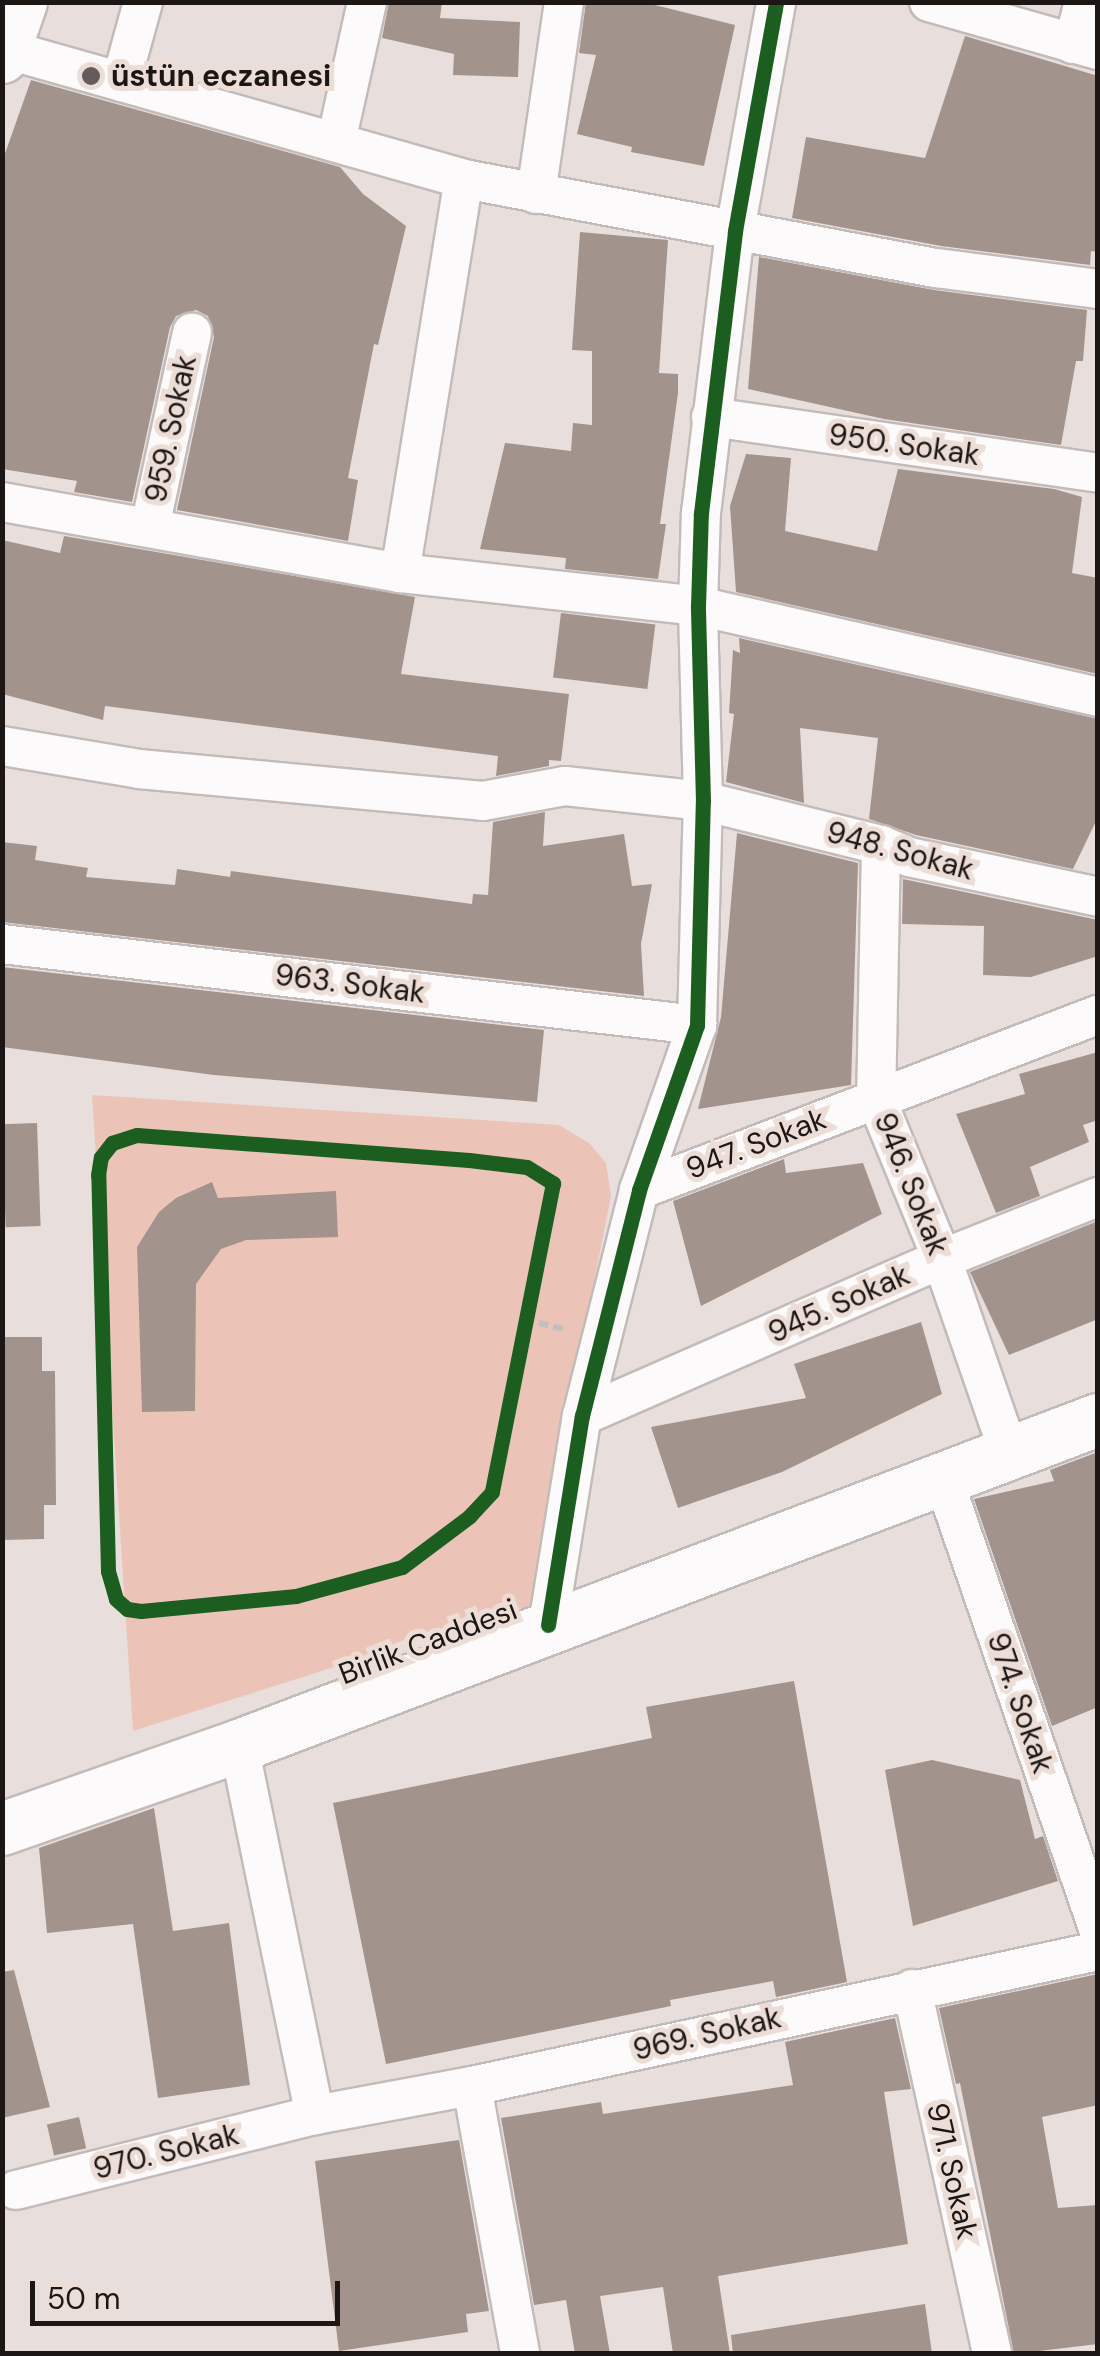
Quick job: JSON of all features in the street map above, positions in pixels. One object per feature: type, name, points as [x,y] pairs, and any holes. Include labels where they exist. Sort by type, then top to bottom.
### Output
[{"type":"main road","name":"Birlik Caddesi","points":[[2,1829],[238,1746],[548,1625],[1098,1420]]},
{"type":"street","points":[[121,82],[143,2]]},
{"type":"street","points":[[336,142],[367,2]]},
{"type":"street","points":[[536,194],[564,2]]},
{"type":"street","points":[[548,1625],[582,1416],[639,1190],[697,1025],[704,801],[698,606],[711,417],[734,231],[776,2]]},
{"type":"street","points":[[929,2],[1086,47],[1084,2]]},
{"type":"street","points":[[10,36],[121,82],[464,179],[937,268],[1098,289]]},
{"type":"street","points":[[400,572],[464,179]]},
{"type":"street","name":"959. Sokak","points":[[150,527],[192,332]]},
{"type":"street","name":"950. Sokak","points":[[711,417],[1098,474]]},
{"type":"street","points":[[2,502],[400,572],[698,606],[1098,697]]},
{"type":"street","name":"948. Sokak","points":[[2,746],[156,771],[483,801],[565,786],[704,801],[881,845],[909,857],[1098,897]]},
{"type":"street","name":"946. Sokak","points":[[881,845],[876,1098],[942,1259],[1009,1453]]},
{"type":"street","name":"963. Sokak","points":[[2,944],[697,1025]]},
{"type":"street","name":"947. Sokak","points":[[639,1190],[1098,1015]]},
{"type":"street","name":"945. Sokak","points":[[582,1416],[942,1259],[1098,1197]]},
{"type":"street","name":"974. Sokak","points":[[943,1478],[1098,1928]]},
{"type":"street","points":[[238,1746],[315,2115]]},
{"type":"street","name":"969. Sokak","points":[[315,2115],[472,2086],[1098,1952]]},
{"type":"street","name":"971. Sokak","points":[[912,1989],[992,2354]]},
{"type":"street","points":[[472,2086],[520,2354]]},
{"type":"street","name":"970. Sokak","points":[[16,2190],[315,2115]]},
{"type":"shaded area","points":[[92,1095],[559,1125],[589,1143],[606,1163],[611,1196],[530,1605],[133,1731]]},
{"type":"building","points":[[389,2],[442,2],[440,18],[520,22],[518,77],[453,75],[454,54],[382,38]]},
{"type":"building","points":[[586,2],[643,2],[735,25],[704,166],[631,152],[632,147],[577,134],[596,55],[579,53]]},
{"type":"building","points":[[965,36],[1098,76],[1098,252],[1091,251],[1090,265],[941,246],[792,218],[806,137],[925,158]]},
{"type":"building","points":[[31,80],[340,167],[363,194],[406,226],[378,345],[374,344],[348,478],[358,480],[348,541],[177,510],[214,337],[208,316],[196,310],[176,316],[170,327],[132,502],[74,492],[77,481],[2,469],[2,162]]},
{"type":"building","points":[[580,232],[668,240],[659,373],[678,374],[678,393],[660,524],[666,524],[658,579],[565,569],[566,558],[480,549],[505,443],[571,451],[573,423],[592,425],[592,351],[572,350]]},
{"type":"building","points":[[759,257],[934,290],[1087,310],[1083,361],[1076,361],[1061,445],[884,419],[748,389]]},
{"type":"building","points":[[746,454],[791,458],[785,531],[877,551],[898,469],[1054,489],[1082,497],[1072,573],[1098,578],[1098,674],[736,592],[730,506]]},
{"type":"building","points":[[64,536],[415,597],[401,674],[569,694],[561,761],[549,760],[549,766],[496,776],[498,756],[105,706],[103,720],[2,694],[2,540],[60,553]]},
{"type":"building","points":[[561,613],[655,625],[647,689],[553,678]]},
{"type":"building","points":[[739,638],[1098,719],[1098,817],[1073,869],[916,835],[869,819],[878,738],[800,728],[804,803],[726,782],[734,714],[729,713],[733,650],[740,653]]},
{"type":"building","points":[[545,812],[543,846],[624,834],[632,886],[652,884],[641,944],[644,996],[2,922],[2,842],[37,846],[35,860],[88,868],[86,877],[175,885],[177,869],[230,877],[231,871],[472,904],[473,894],[488,895],[493,822]]},
{"type":"building","points":[[737,833],[858,863],[851,1085],[698,1109],[721,1017]]},
{"type":"building","points":[[903,879],[1098,920],[1098,956],[1031,977],[983,975],[984,926],[902,924]]},
{"type":"building","points":[[2,967],[544,1030],[537,1102],[214,1075],[2,1047]]},
{"type":"building","points":[[1098,1052],[1098,1120],[1083,1125],[1089,1142],[1030,1167],[1040,1196],[996,1213],[956,1114],[1025,1094],[1019,1074]]},
{"type":"building","points":[[37,1123],[41,1226],[6,1227],[2,1124]]},
{"type":"building","points":[[784,1159],[786,1173],[863,1163],[882,1214],[701,1306],[673,1201]]},
{"type":"building","points":[[212,1182],[218,1198],[336,1191],[338,1237],[246,1240],[221,1249],[196,1284],[195,1411],[142,1412],[137,1247],[159,1212],[176,1198]]},
{"type":"building","points":[[1098,1221],[1098,1319],[1009,1355],[970,1272]]},
{"type":"building","points":[[921,1322],[942,1394],[782,1472],[678,1508],[651,1427],[806,1398],[794,1364]]},
{"type":"building","points":[[2,1337],[42,1337],[42,1371],[55,1371],[56,1505],[44,1505],[44,1539],[2,1540]]},
{"type":"building","points":[[1098,1452],[1098,1707],[1052,1726],[974,1499],[1054,1481],[1050,1470]]},
{"type":"building","points":[[794,1681],[847,1982],[776,1997],[773,1981],[670,2000],[671,2006],[386,2064],[333,1803],[652,1738],[646,1707]]},
{"type":"building","points":[[932,1760],[1020,1780],[1035,1839],[1043,1836],[1058,1881],[913,1926],[885,1770]]},
{"type":"building","points":[[154,1808],[173,1931],[229,1923],[250,2085],[158,2098],[133,1924],[47,1933],[39,1848]]},
{"type":"building","points":[[14,1970],[50,2107],[2,2118],[2,1972]]},
{"type":"building","points":[[1098,1974],[1098,2105],[1042,2117],[1058,2208],[1098,2205],[1098,2344],[1014,2354],[960,2083],[956,2084],[939,2008]]},
{"type":"building","points":[[895,2018],[911,2089],[884,2092],[908,2244],[718,2276],[730,2354],[673,2354],[663,2287],[600,2296],[610,2354],[575,2354],[566,2300],[534,2305],[501,2118],[601,2102],[603,2114],[793,2085],[785,2042]]},
{"type":"building","points":[[79,2117],[86,2148],[54,2156],[47,2124]]},
{"type":"building","points":[[459,2140],[489,2311],[466,2314],[468,2332],[339,2351],[315,2161]]},
{"type":"building","points":[[925,2304],[932,2354],[733,2354],[731,2335]]},
{"type":"cycle path","points":[[548,1625],[582,1416],[639,1190],[697,1025],[703,801],[698,606],[701,513],[735,231],[776,2]]},
{"type":"cycle path","points":[[137,1135],[469,1160],[527,1167],[553,1183],[492,1492],[470,1516],[402,1567],[296,1596],[141,1611],[127,1609],[116,1599],[108,1571],[98,1175],[101,1157],[112,1143],[137,1135]]},
{"type":"place","name":"üstün eczanesi","points":[[91,76]]}]
